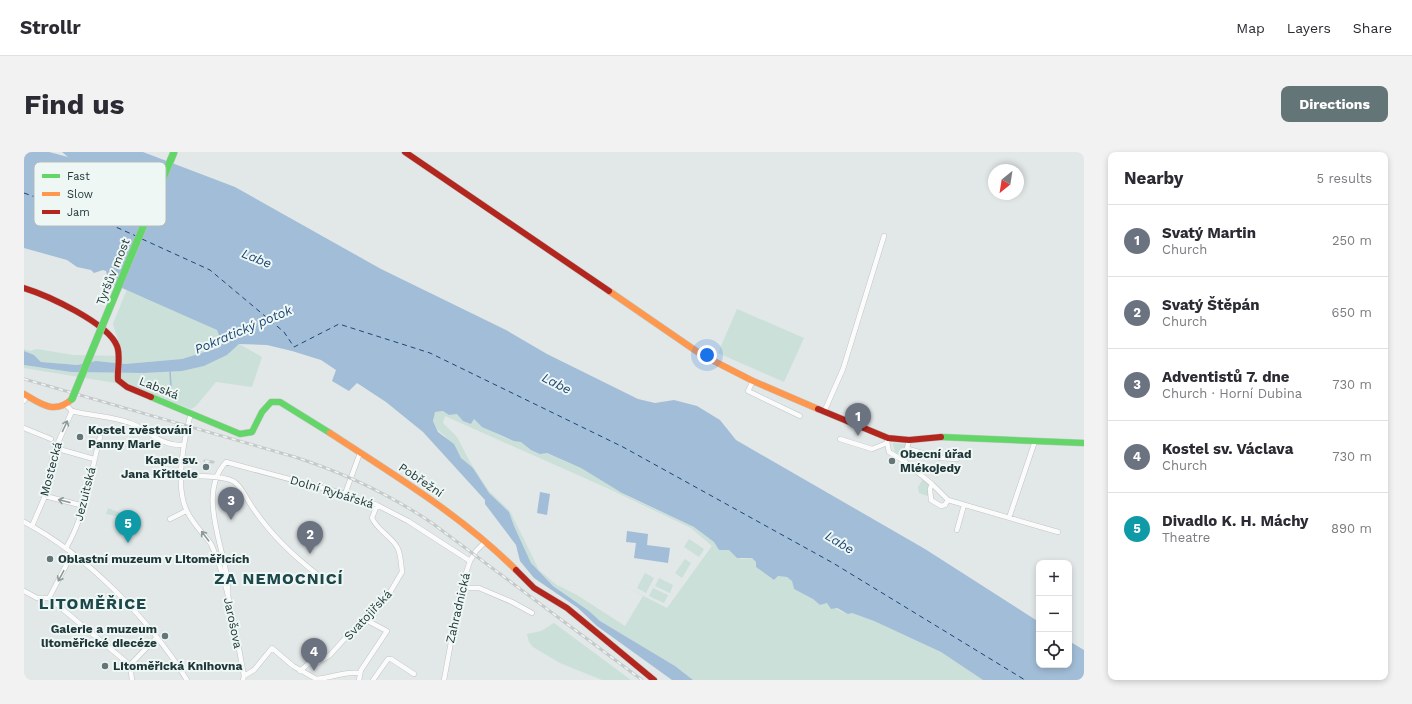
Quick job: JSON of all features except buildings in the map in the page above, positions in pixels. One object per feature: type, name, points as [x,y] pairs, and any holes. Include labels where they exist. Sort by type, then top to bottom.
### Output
[{"type":"street","name":"Tyršův most","points":[[166,171],[174,152]]},
{"type":"street","points":[[405,152],[702,355],[753,381],[887,440],[909,440],[940,437],[1084,443]]},
{"type":"street","name":"Tyršův most","points":[[66,405],[72,399],[143,226]]},
{"type":"street","points":[[824,412],[843,369],[884,236]]},
{"type":"street","name":"Labská","points":[[24,288],[44,294],[107,332],[117,346],[118,380],[128,387],[240,434]]},
{"type":"street","points":[[753,381],[748,392],[800,416]]},
{"type":"street","points":[[25,397],[50,408],[58,408],[66,405],[72,411],[133,424],[165,443],[184,445]]},
{"type":"street","name":"Pobřežní","points":[[240,434],[252,432],[262,412],[271,402],[284,404],[449,512],[499,553],[526,582],[567,608],[654,680]]},
{"type":"street","name":"Mostecká","points":[[32,526],[45,496],[55,448],[72,411]]},
{"type":"street","name":"Jarošova","points":[[190,413],[184,445],[182,499],[186,511],[212,546],[228,598],[244,678]]},
{"type":"street","points":[[24,428],[51,439]]},
{"type":"street","name":"Jezuitská","points":[[66,548],[76,530],[84,506],[100,437]]},
{"type":"street","points":[[840,439],[872,449],[878,448],[887,440]]},
{"type":"street","points":[[887,440],[890,452],[904,461],[932,484],[948,500],[1058,532]]},
{"type":"street","points":[[904,461],[909,440]]},
{"type":"street","points":[[1009,518],[1034,441]]},
{"type":"street","points":[[55,448],[94,459]]},
{"type":"street","points":[[908,448],[941,458],[957,459]]},
{"type":"street","points":[[345,494],[360,453]]},
{"type":"street","name":"Dolní Rybářská","points":[[217,478],[222,466],[226,462],[230,462],[345,494],[377,505],[408,521],[470,561]]},
{"type":"street","points":[[182,474],[231,480],[237,484],[255,513],[290,553],[318,575]]},
{"type":"street","points":[[217,478],[212,501],[218,545],[229,589],[228,598]]},
{"type":"street","points":[[932,484],[930,489],[931,500],[941,506],[945,505],[948,500]]},
{"type":"street","points":[[45,496],[84,506]]},
{"type":"street","name":"Svatojiřská","points":[[300,670],[309,663],[315,664],[330,655],[364,619],[377,602],[389,595],[402,572],[398,548],[388,535],[374,524],[372,518],[377,505]]},
{"type":"street","points":[[957,530],[964,505]]},
{"type":"street","points":[[170,519],[186,511]]},
{"type":"street","points":[[24,522],[66,548],[102,578],[157,637],[187,680]]},
{"type":"street","name":"Zahradnická","points":[[444,680],[461,588],[470,561],[476,551],[485,542]]},
{"type":"street","points":[[49,598],[72,554]]},
{"type":"street","points":[[461,588],[479,588],[512,602],[532,614]]},
{"type":"street","points":[[24,591],[37,598],[49,598],[130,665],[132,680]]},
{"type":"street","points":[[359,680],[360,672],[387,631],[364,619]]},
{"type":"street","points":[[130,665],[157,637]]},
{"type":"street","points":[[244,678],[254,670],[272,648],[300,670],[317,680],[333,678],[340,673],[360,672]]},
{"type":"street","points":[[373,680],[388,659],[391,659],[414,674]]},
{"type":"green space","points":[[127,289],[217,330],[222,343],[221,346],[203,354],[182,359],[125,364],[96,361],[77,365],[41,362],[34,355],[24,351],[24,349],[30,351],[37,349],[73,355],[123,356],[113,324]]},
{"type":"green space","points":[[737,309],[804,338],[784,382],[718,353]]},
{"type":"green space","points":[[239,344],[262,357],[252,387],[216,382],[196,406],[191,409],[128,385],[24,368],[24,365],[71,372],[144,373],[182,371],[204,366],[227,355]]},
{"type":"green space","points":[[443,411],[449,415],[457,414],[471,424],[474,419],[487,429],[502,436],[522,442],[535,451],[546,453],[581,468],[629,497],[694,527],[714,542],[719,550],[729,550],[741,559],[752,558],[756,562],[756,567],[774,580],[778,576],[787,577],[792,581],[794,589],[813,599],[820,605],[827,603],[842,612],[852,613],[874,621],[941,652],[983,680],[693,680],[675,666],[600,621],[589,611],[553,586],[540,574],[531,563],[509,512],[489,493],[473,468],[466,464],[444,435],[436,428],[433,418],[435,412]],"holes":[[[445,416],[607,488],[691,528],[712,546],[667,608],[620,584],[558,586],[539,570],[510,511],[489,491],[470,462],[457,437],[443,423]],[[620,584],[643,596],[625,626],[577,595],[559,586]]]},
{"type":"green space","points":[[893,443],[906,444],[904,454],[900,456],[895,453]]},
{"type":"green space","points":[[923,479],[928,484],[928,496],[919,493],[918,487]]},
{"type":"green space","points":[[108,508],[123,514],[125,518],[106,514]]},
{"type":"green space","points":[[689,539],[704,549],[699,557],[684,547]]},
{"type":"green space","points":[[685,559],[691,563],[682,578],[675,573]]},
{"type":"green space","points":[[645,573],[654,578],[646,593],[637,588]]},
{"type":"green space","points":[[659,578],[673,585],[670,593],[655,586]]},
{"type":"green space","points":[[653,588],[668,595],[664,603],[649,596]]},
{"type":"green space","points":[[554,623],[631,680],[602,680],[560,663],[533,647],[529,642],[527,634],[541,631]]},
{"type":"water","name":"Labe","points":[[24,152],[49,152],[68,157],[62,152],[143,152],[235,187],[381,269],[506,330],[547,354],[638,399],[655,403],[674,400],[697,406],[720,420],[736,440],[925,549],[1036,620],[1036,668],[1072,668],[1072,643],[1084,650],[1084,680],[983,680],[941,652],[874,621],[852,613],[848,614],[837,608],[831,609],[827,603],[820,605],[813,599],[794,589],[792,581],[787,577],[778,576],[774,580],[756,567],[756,562],[752,558],[737,558],[729,550],[719,550],[714,542],[694,527],[622,493],[581,468],[547,453],[540,454],[531,450],[521,442],[514,441],[482,427],[474,419],[471,424],[463,421],[457,414],[449,415],[443,411],[435,412],[433,421],[438,432],[454,444],[461,458],[473,468],[489,493],[509,512],[531,563],[553,586],[589,611],[600,621],[675,666],[693,680],[672,680],[597,626],[578,608],[534,578],[520,561],[516,545],[485,504],[485,500],[423,432],[386,402],[357,383],[349,391],[332,381],[336,370],[321,360],[267,345],[239,344],[227,355],[204,366],[182,371],[144,373],[71,372],[24,365],[24,351],[34,355],[41,362],[77,365],[96,361],[125,364],[182,359],[221,346],[222,343],[217,330],[113,284],[108,279],[106,271],[103,270],[94,273],[91,270],[77,267],[67,260],[24,248]]},
{"type":"water","points":[[540,492],[550,494],[547,515],[537,513]]},
{"type":"water","points":[[627,531],[648,534],[647,545],[670,548],[668,563],[634,558],[636,543],[626,542]]},
{"type":"waterway","name":"Pokratický potok","points":[[170,371],[171,387]]},
{"type":"ferry route","points":[[24,193],[34,197]]},
{"type":"ferry route","points":[[114,226],[136,236]]},
{"type":"ferry route","points":[[142,239],[210,270],[284,332],[294,347],[339,324],[430,353],[623,447],[833,563],[1025,680]]},
{"type":"railway","points":[[24,379],[295,457],[349,477],[366,485],[416,512],[432,523],[642,680]]},
{"type":"railway","points":[[205,461],[213,462]]},
{"type":"traffic: fast","points":[[166,171],[174,152]]},
{"type":"traffic: fast","points":[[72,399],[143,226]]},
{"type":"traffic: fast","points":[[151,397],[240,434],[252,432],[262,412],[271,402],[280,402],[330,433]]},
{"type":"traffic: fast","points":[[941,437],[1084,443]]},
{"type":"traffic: slow","points":[[609,291],[702,355],[753,381],[818,409]]},
{"type":"traffic: slow","points":[[24,394],[42,404],[54,407],[66,404],[72,399]]},
{"type":"traffic: slow","points":[[330,433],[402,480],[450,514],[473,531],[516,570]]},
{"type":"traffic: jam","points":[[405,152],[609,291]]},
{"type":"traffic: jam","points":[[24,288],[61,303],[90,319],[102,328],[117,346],[119,354],[118,380],[127,387],[151,397]]},
{"type":"traffic: jam","points":[[818,409],[888,438],[909,440],[941,437]]},
{"type":"traffic: jam","points":[[516,570],[534,588],[567,608],[654,680]]},
{"type":"place","name":"Svatý Martin","points":[[858,436]]},
{"type":"place","name":"Kostel zvěstování Panny Marie","points":[[80,437]]},
{"type":"place","name":"Obecní úřad Mlékojedy","points":[[892,461]]},
{"type":"place","name":"Kaple sv. Jana Křtitele","points":[[206,467]]},
{"type":"place","name":"Adventistů 7. dne","points":[[231,520]]},
{"type":"place","name":"Divadlo K. H. Máchy","points":[[128,543]]},
{"type":"place","name":"Svatý Štěpán","points":[[310,554]]},
{"type":"place","name":"Oblastní muzeum v Litoměřicích","points":[[50,559]]},
{"type":"place","name":"Galerie a muzeum litoměřické diecéze","points":[[165,636]]},
{"type":"place","name":"Litoměřická Knihovna","points":[[105,666]]},
{"type":"place","name":"Kostel sv. Václava","points":[[314,671]]},
{"type":"district","name":"ZA NEMOCNICÍ","points":[[279,578]]},
{"type":"district","name":"LITOMĚŘICE","points":[[93,603]]}]
